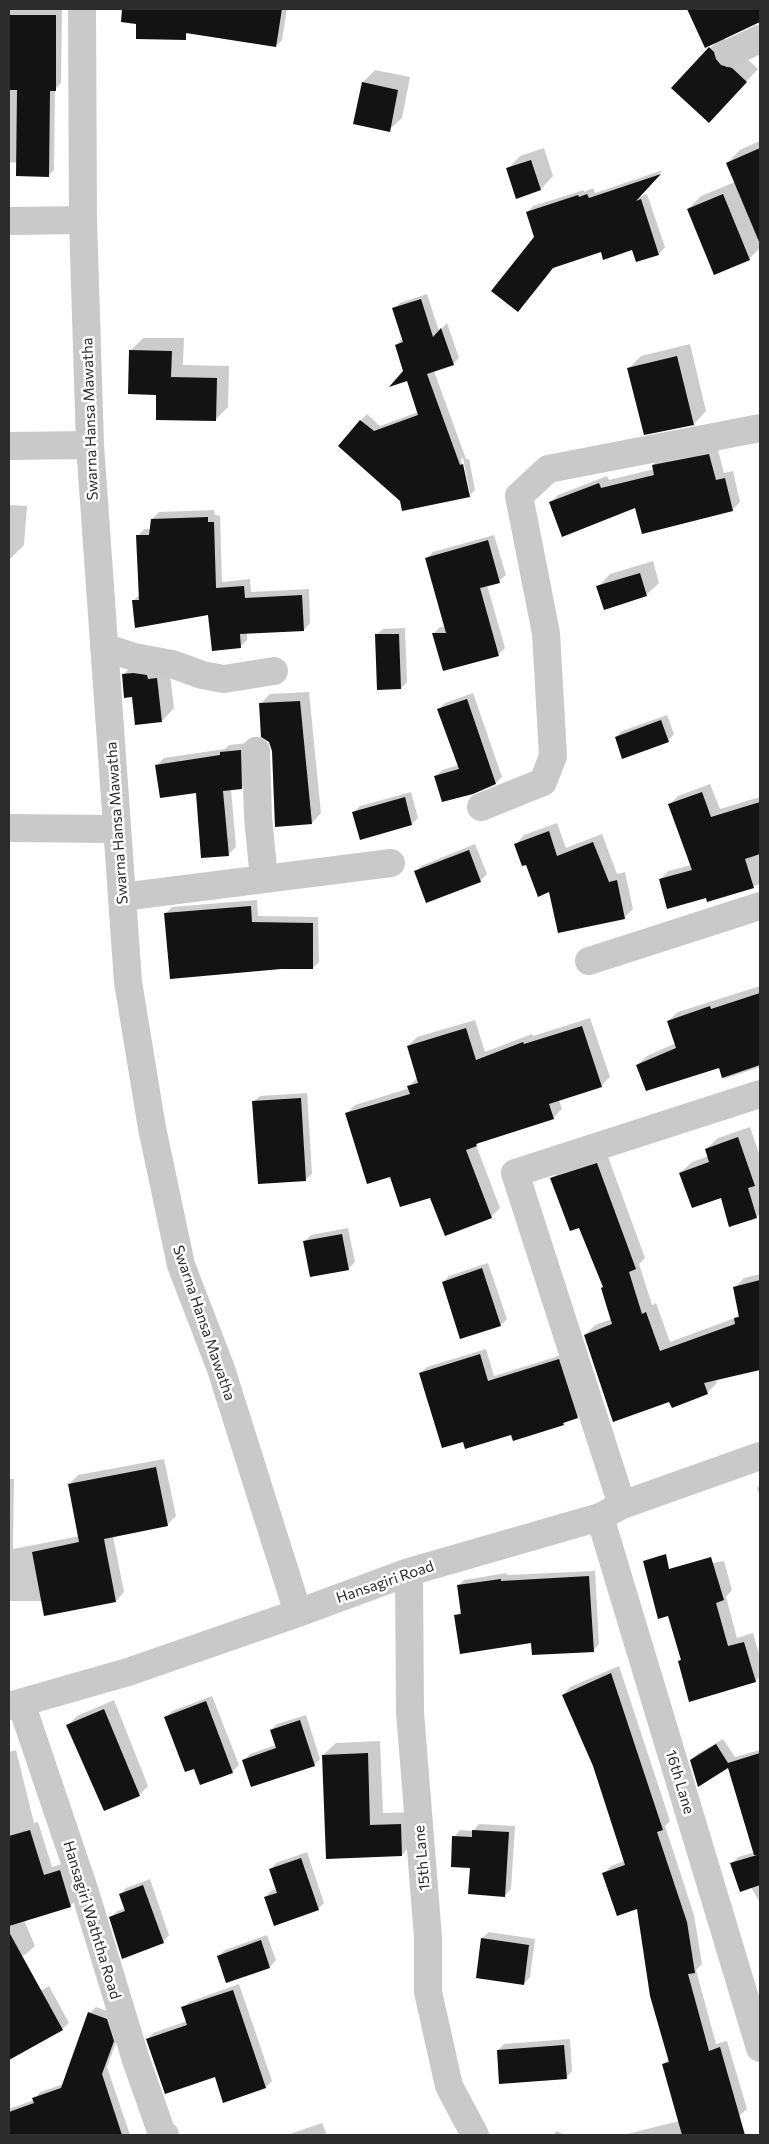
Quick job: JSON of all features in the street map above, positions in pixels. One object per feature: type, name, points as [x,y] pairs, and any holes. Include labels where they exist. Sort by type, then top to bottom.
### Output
[{"type":"street","name":"Swarna Hansa Mawatha","points":[[82,9],[83,220],[90,445],[130,991],[152,1128],[181,1265],[221,1369],[298,1613]]},
{"type":"street","points":[[730,53],[760,39]]},
{"type":"street","points":[[9,221],[83,220]]},
{"type":"street","points":[[481,807],[543,782],[553,756],[546,633],[519,496],[548,470],[760,428]]},
{"type":"street","points":[[9,446],[90,445]]},
{"type":"street","points":[[104,647],[134,657],[172,664],[224,679],[274,671]]},
{"type":"street","points":[[256,751],[258,817],[264,879]]},
{"type":"street","points":[[9,828],[117,829]]},
{"type":"street","points":[[122,897],[391,863]]},
{"type":"street","points":[[589,961],[760,906]]},
{"type":"street","name":"16th Lane","points":[[760,1094],[515,1173],[760,2048]]},
{"type":"street","name":"Hansagiri Road","points":[[15,1704],[128,1672],[409,1572],[611,1511],[760,1456]]},
{"type":"street","name":"15th Lane","points":[[409,1572],[410,1712],[428,1937],[428,1992],[450,2086],[475,2135]]},
{"type":"street","name":"Hansagiri Waththa Road","points":[[15,1704],[85,1892],[136,2060],[161,2130],[165,2135]]},
{"type":"building","points":[[122,9],[282,9],[276,47],[186,33],[186,40],[136,39],[136,24],[121,22]]},
{"type":"building","points":[[687,9],[760,9],[760,22],[705,48]]},
{"type":"building","points":[[9,15],[56,15],[56,91],[50,91],[49,177],[16,176],[17,90],[9,90]]},
{"type":"building","points":[[709,47],[721,65],[732,68],[747,82],[709,123],[671,88]]},
{"type":"building","points":[[362,82],[398,90],[390,132],[353,124]]},
{"type":"building","points":[[760,148],[760,244],[726,163]]},
{"type":"building","points":[[531,160],[541,190],[516,199],[506,168]]},
{"type":"building","points":[[661,174],[636,201],[641,199],[659,255],[636,262],[632,250],[603,260],[601,252],[553,268],[518,312],[491,291],[534,237],[526,212],[578,195],[579,197],[587,194],[589,198]]},
{"type":"building","points":[[723,194],[750,260],[714,275],[687,209]]},
{"type":"building","points":[[421,299],[433,337],[441,328],[454,365],[427,374],[460,465],[463,464],[470,497],[402,511],[400,501],[338,446],[360,420],[374,431],[418,415],[407,381],[389,387],[403,371],[395,345],[403,342],[392,308]]},
{"type":"building","points":[[129,350],[172,351],[171,377],[217,378],[216,421],[156,420],[156,395],[128,394]]},
{"type":"building","points":[[677,356],[694,425],[644,435],[627,368]]},
{"type":"building","points":[[709,454],[716,480],[725,478],[733,511],[642,534],[635,508],[562,537],[549,502],[599,483],[601,488],[654,475],[652,465]]},
{"type":"building","points":[[208,517],[208,522],[214,522],[216,588],[244,586],[245,598],[302,595],[304,631],[240,634],[241,648],[212,651],[208,615],[135,628],[132,600],[139,600],[136,535],[149,535],[151,519]]},
{"type":"building","points":[[488,540],[500,583],[480,588],[499,656],[443,671],[432,633],[446,633],[425,558]]},
{"type":"building","points":[[640,573],[647,596],[604,610],[596,586]]},
{"type":"building","points":[[375,634],[399,634],[401,689],[377,690]]},
{"type":"building","points":[[122,674],[147,675],[148,679],[157,678],[162,722],[135,725],[132,697],[124,698]]},
{"type":"building","points":[[467,699],[496,784],[473,794],[442,802],[434,776],[459,769],[437,709]]},
{"type":"building","points":[[300,701],[312,824],[275,827],[272,751],[269,742],[261,737],[259,703]]},
{"type":"building","points":[[661,720],[669,742],[622,759],[615,737]]},
{"type":"building","points":[[241,750],[242,789],[223,791],[229,856],[201,858],[196,793],[160,798],[155,765],[220,755],[220,752]]},
{"type":"building","points":[[702,792],[711,817],[760,802],[760,854],[745,859],[754,888],[707,902],[706,898],[667,909],[659,879],[692,870],[668,804]]},
{"type":"building","points":[[405,797],[412,825],[360,840],[352,812]]},
{"type":"building","points":[[549,831],[557,856],[593,842],[609,882],[617,880],[625,919],[558,933],[549,892],[538,897],[526,865],[522,866],[514,844]]},
{"type":"building","points":[[469,850],[481,882],[426,903],[414,871]]},
{"type":"building","points":[[251,906],[252,922],[313,923],[313,969],[281,969],[170,979],[164,913]]},
{"type":"building","points":[[760,993],[760,1065],[722,1078],[719,1068],[646,1091],[636,1065],[676,1048],[667,1021],[710,1006],[711,1009]]},
{"type":"building","points":[[582,1026],[602,1087],[549,1104],[554,1119],[476,1144],[477,1146],[466,1150],[492,1218],[445,1236],[430,1198],[400,1207],[390,1177],[367,1184],[345,1113],[410,1094],[407,1086],[418,1083],[407,1046],[466,1028],[476,1060],[523,1042],[524,1044]]},
{"type":"building","points":[[301,1098],[306,1181],[258,1184],[252,1101]]},
{"type":"building","points":[[738,1137],[755,1186],[748,1188],[757,1218],[729,1227],[721,1198],[692,1208],[679,1173],[709,1162],[705,1149]]},
{"type":"building","points":[[597,1163],[636,1269],[629,1272],[642,1314],[646,1312],[660,1351],[735,1324],[734,1318],[739,1317],[733,1287],[760,1280],[760,1370],[704,1383],[708,1394],[672,1408],[669,1402],[613,1422],[584,1335],[612,1324],[601,1288],[603,1287],[579,1228],[570,1231],[550,1178]]},
{"type":"building","points":[[342,1234],[349,1270],[310,1277],[303,1241]]},
{"type":"building","points":[[482,1268],[501,1326],[460,1339],[442,1282]]},
{"type":"building","points":[[480,1354],[488,1381],[559,1359],[578,1418],[563,1423],[564,1425],[513,1441],[511,1435],[465,1449],[463,1442],[442,1448],[419,1373]]},
{"type":"building","points":[[156,1467],[168,1526],[104,1539],[116,1602],[44,1616],[32,1552],[79,1542],[68,1484]]},
{"type":"building","points":[[666,1554],[669,1569],[711,1557],[724,1600],[716,1603],[728,1646],[744,1642],[756,1682],[689,1702],[678,1661],[681,1660],[668,1616],[658,1619],[643,1561]]},
{"type":"building","points":[[589,1576],[594,1652],[532,1655],[531,1643],[460,1654],[454,1615],[461,1614],[457,1585],[501,1579],[501,1581]]},
{"type":"building","points":[[611,1673],[663,1830],[657,1832],[687,1922],[695,1973],[688,1974],[709,2051],[720,2047],[745,2135],[682,2135],[662,2064],[669,2062],[650,1996],[637,1909],[617,1916],[602,1873],[625,1865],[593,1766],[562,1695]]},
{"type":"building","points":[[206,1701],[233,1773],[200,1785],[194,1769],[185,1772],[164,1717]]},
{"type":"building","points":[[104,1709],[140,1796],[104,1811],[66,1725]]},
{"type":"building","points":[[300,1720],[315,1766],[251,1787],[242,1760],[276,1748],[270,1730]]},
{"type":"building","points":[[716,1744],[728,1763],[760,1753],[760,1885],[740,1892],[730,1863],[757,1855],[754,1855],[728,1768],[698,1787],[690,1760]]},
{"type":"building","points":[[368,1753],[370,1825],[401,1824],[402,1856],[326,1859],[322,1755]]},
{"type":"building","points":[[30,1830],[44,1875],[60,1870],[71,1907],[9,1926],[9,1836]]},
{"type":"building","points":[[472,1830],[509,1832],[505,1897],[468,1894],[470,1868],[451,1867],[452,1836],[472,1837]]},
{"type":"building","points":[[301,1858],[319,1910],[274,1926],[264,1897],[277,1893],[269,1869]]},
{"type":"building","points":[[143,1885],[164,1943],[122,1959],[109,1917],[125,1911],[119,1894]]},
{"type":"building","points":[[9,1932],[63,2030],[9,2060]]},
{"type":"building","points":[[481,1938],[529,1945],[524,1985],[476,1978]]},
{"type":"building","points":[[261,1940],[270,1968],[226,1983],[217,1956]]},
{"type":"building","points":[[233,1990],[266,2088],[223,2103],[215,2077],[165,2094],[146,2039],[187,2025],[181,2007]]},
{"type":"building","points":[[88,2012],[107,2019],[114,2041],[102,2074],[122,2135],[9,2135],[9,2112],[34,2103],[32,2098],[61,2088]]},
{"type":"building","points":[[564,2045],[567,2079],[499,2084],[497,2050]]}]
